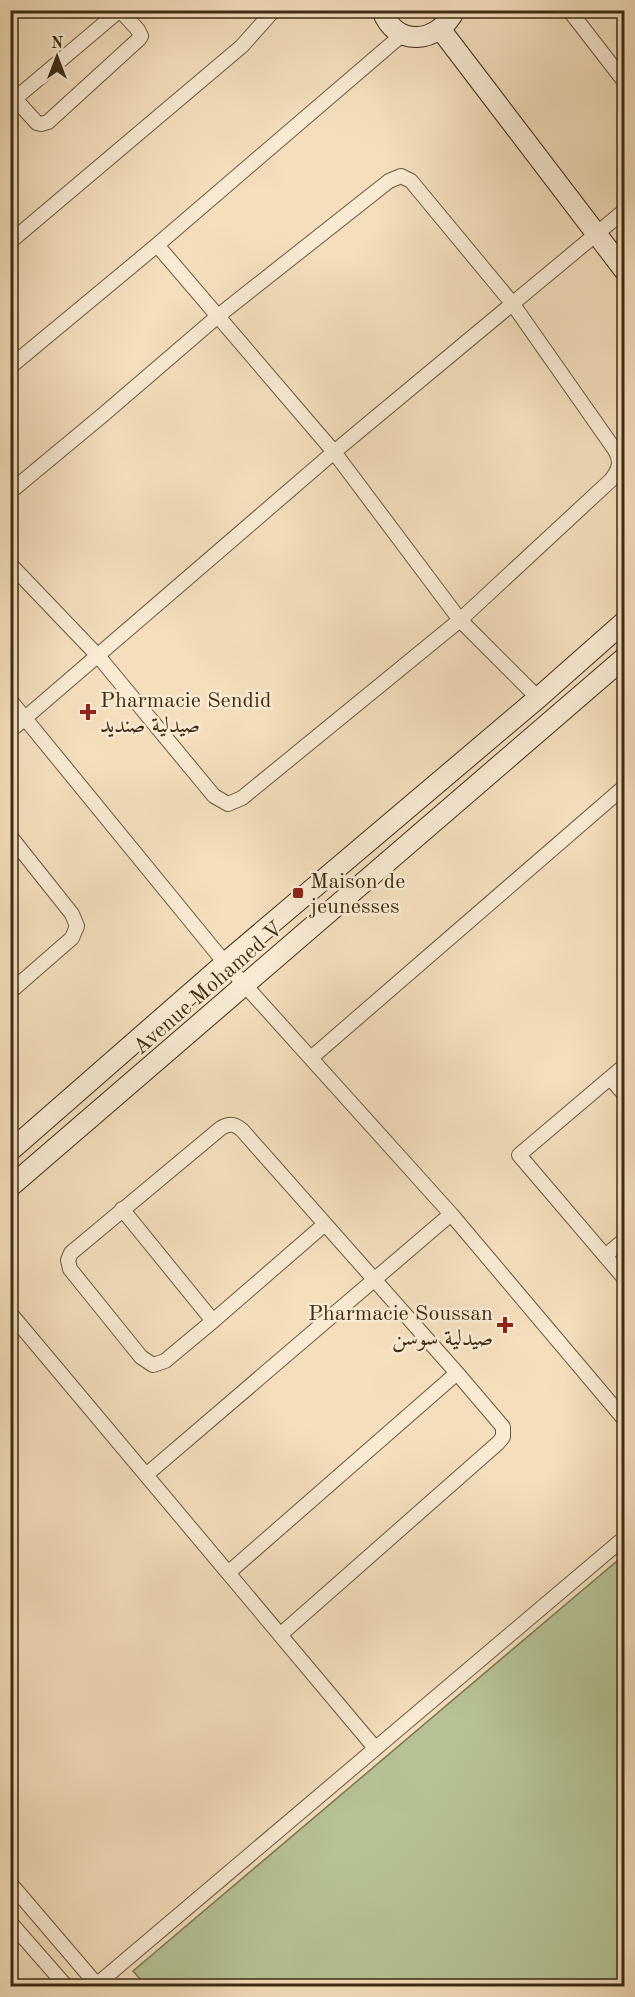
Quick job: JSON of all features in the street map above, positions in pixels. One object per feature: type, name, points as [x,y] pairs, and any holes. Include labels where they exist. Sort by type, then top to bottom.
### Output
[{"type":"street","points":[[120,10],[138,30],[140,39],[48,122],[37,123],[13,101],[120,10]]},
{"type":"street","points":[[10,242],[242,46],[274,10]]},
{"type":"street","points":[[382,10],[390,26],[403,34],[416,37],[429,36],[441,30],[449,21],[454,10]]},
{"type":"street","points":[[569,10],[624,81]]},
{"type":"street","points":[[441,30],[624,270]]},
{"type":"street","points":[[10,367],[157,246],[403,34]]},
{"type":"street","points":[[10,492],[218,316],[388,181],[401,176],[411,182],[512,303],[615,450],[620,464],[611,480],[460,620],[242,798],[228,804],[214,796],[99,657],[10,564]]},
{"type":"street","points":[[10,731],[99,657],[334,452],[624,211]]},
{"type":"street","points":[[157,246],[334,452],[460,620],[538,698]]},
{"type":"street","name":"Avenue Mohamed V","points":[[10,1151],[225,963],[538,698],[624,622]]},
{"type":"street","name":"Avenue Mohamed V","points":[[10,1186],[624,658]]},
{"type":"street","points":[[10,700],[225,963],[451,1214],[623,1416]]},
{"type":"street","points":[[311,1058],[624,787]]},
{"type":"street","points":[[10,836],[72,914],[77,926],[72,938],[10,992]]},
{"type":"street","points":[[624,1066],[519,1155],[624,1278]]},
{"type":"street","points":[[610,1078],[624,1094]]},
{"type":"street","points":[[280,1635],[503,1437],[502,1427],[457,1373],[242,1130],[232,1124],[221,1128],[68,1256],[70,1269],[141,1356],[153,1365],[165,1361],[213,1322],[325,1224]]},
{"type":"street","points":[[122,1209],[213,1322]]},
{"type":"street","points":[[146,1475],[451,1214]]},
{"type":"street","points":[[605,1256],[624,1240]]},
{"type":"street","points":[[10,1313],[375,1748]]},
{"type":"street","points":[[228,1574],[457,1373]]},
{"type":"street","points":[[10,1883],[96,1986],[624,1538]]},
{"type":"street","points":[[10,1922],[66,1986]]},
{"type":"green space","points":[[624,1555],[624,1986],[146,1986],[133,1971]]},
{"type":"place","name":"Pharmacie Sendid صيدلية صنديد","points":[[88,712]]},
{"type":"place","name":"Maison de jeunesses","points":[[298,893]]},
{"type":"place","name":"Pharmacie Soussan صيدلية سوسن","points":[[505,1325]]}]
